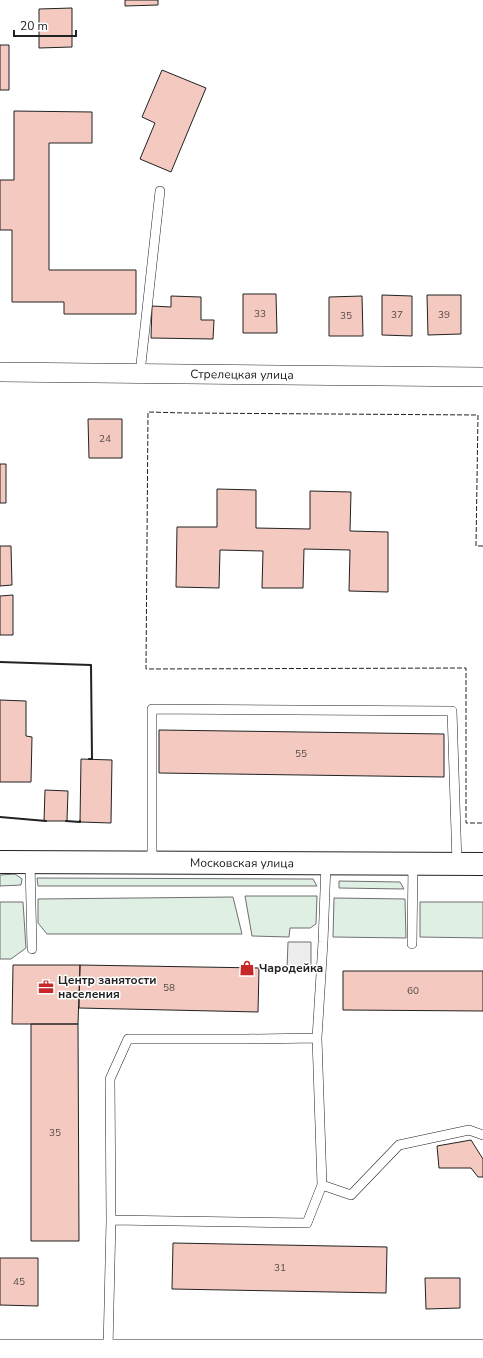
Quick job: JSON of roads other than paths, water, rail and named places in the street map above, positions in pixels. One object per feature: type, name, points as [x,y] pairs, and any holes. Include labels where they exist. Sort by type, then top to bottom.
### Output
[{"type":"street","name":"Стрелецкая улица","points":[[0,372],[483,377]]},
{"type":"street","name":"Московская улица","points":[[0,862],[326,862],[483,864]]},
{"type":"street","points":[[0,1349],[108,1349],[179,1354],[483,1350]]},
{"type":"lane","points":[[140,373],[160,192]]},
{"type":"lane","points":[[152,862],[152,709],[452,711],[457,863]]},
{"type":"lane","points":[[30,862],[32,949]]},
{"type":"lane","points":[[111,1220],[307,1223],[322,1185],[317,1038],[326,862]]},
{"type":"lane","points":[[412,944],[413,863]]},
{"type":"lane","points":[[108,1349],[111,1220],[110,1079],[128,1038],[317,1038]]},
{"type":"lane","points":[[322,1185],[351,1195],[399,1144],[468,1130],[483,1135]]},
{"type":"place","name":"Чародейка","points":[[247,968]]},
{"type":"place","name":"Центр занятости населения","points":[[46,987]]}]
